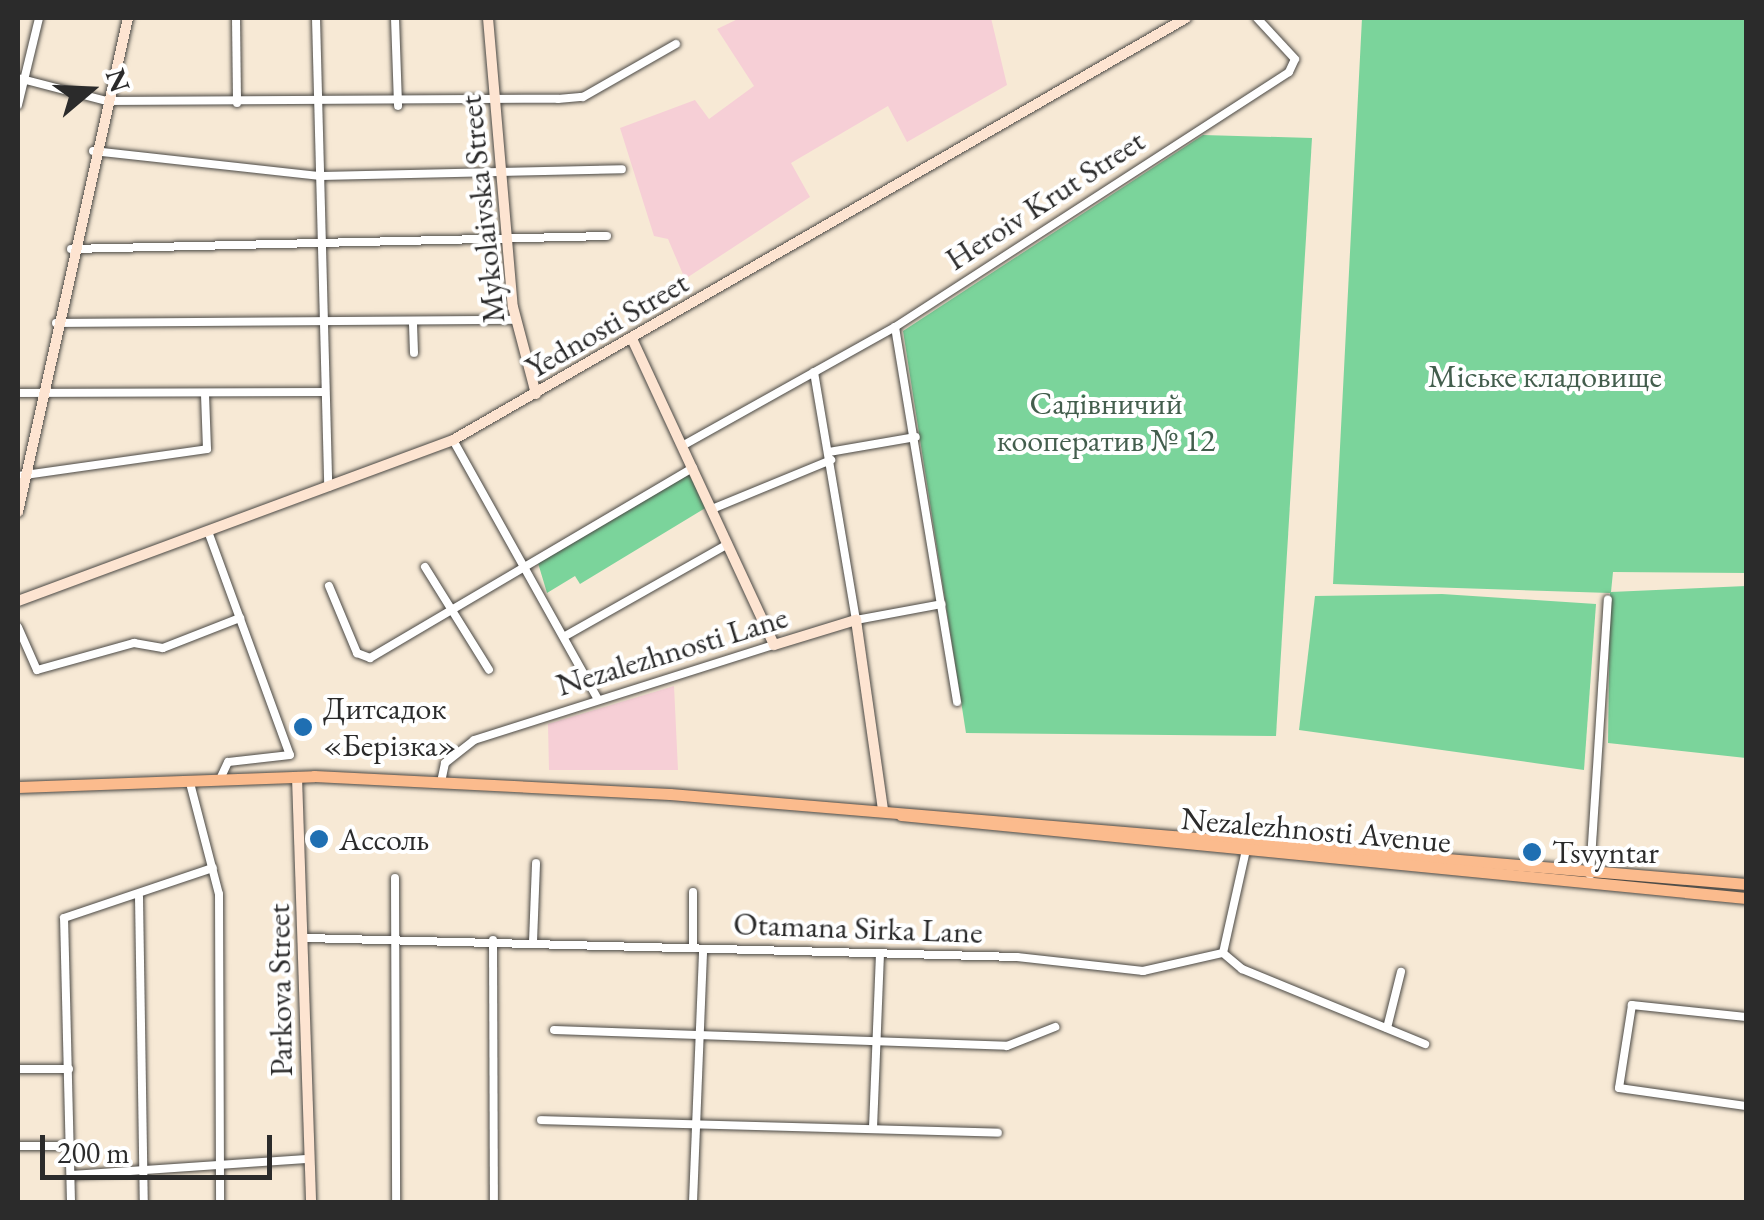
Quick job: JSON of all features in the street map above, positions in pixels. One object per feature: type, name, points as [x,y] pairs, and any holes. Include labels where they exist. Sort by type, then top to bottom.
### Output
[{"type":"main road","name":"Nezalezhnosti Avenue","points":[[18,787],[297,777],[441,782],[883,810],[959,820],[1746,884]]},
{"type":"main road","name":"Nezalezhnosti Avenue","points":[[1590,874],[1746,898]]},
{"type":"street","points":[[18,104],[20,80],[39,18]]},
{"type":"street","points":[[18,512],[21,476],[71,248],[128,18]]},
{"type":"street","points":[[236,18],[237,103]]},
{"type":"street","points":[[316,18],[322,392],[329,490]]},
{"type":"street","points":[[395,18],[398,106]]},
{"type":"street","name":"Mykolaivska Street","points":[[488,18],[516,320],[536,394]]},
{"type":"street","name":"Yednosti Street","points":[[18,601],[329,490],[453,440],[1186,18]]},
{"type":"street","name":"Heroiv Krut Street","points":[[682,446],[895,327],[1295,60],[1257,18]]},
{"type":"street","points":[[20,80],[106,102],[398,106],[583,98],[676,44]]},
{"type":"street","points":[[94,150],[321,176],[501,178],[622,169]]},
{"type":"street","points":[[71,248],[607,236]]},
{"type":"street","points":[[55,323],[414,324],[516,320]]},
{"type":"street","points":[[414,324],[414,353]]},
{"type":"street","points":[[895,327],[916,437],[956,702]]},
{"type":"street","points":[[632,340],[774,644]]},
{"type":"street","points":[[814,372],[883,810]]},
{"type":"street","points":[[18,393],[40,396],[322,392]]},
{"type":"street","points":[[21,476],[207,449],[205,395]]},
{"type":"street","points":[[712,509],[830,456],[916,437]]},
{"type":"street","points":[[453,440],[528,564],[597,698]]},
{"type":"street","points":[[329,586],[361,658],[454,609],[692,468]]},
{"type":"street","points":[[209,534],[290,755],[228,762],[220,779]]},
{"type":"street","points":[[567,635],[728,544]]},
{"type":"street","points":[[426,567],[489,670]]},
{"type":"street","points":[[1590,874],[1608,600]]},
{"type":"street","name":"Nezalezhnosti Lane","points":[[441,782],[445,763],[467,743],[597,698],[856,620],[942,604]]},
{"type":"street","points":[[18,627],[37,670],[134,643],[163,648],[240,618]]},
{"type":"street","name":"Parkova Street","points":[[297,777],[306,938],[311,1202]]},
{"type":"street","points":[[190,783],[212,868],[220,1202]]},
{"type":"street","points":[[1247,844],[1223,953],[1424,1044]]},
{"type":"street","points":[[533,942],[536,864]]},
{"type":"street","points":[[70,1202],[64,918],[139,897],[212,868]]},
{"type":"street","points":[[395,878],[396,1202]]},
{"type":"street","points":[[693,892],[699,1036],[693,1202]]},
{"type":"street","points":[[139,897],[144,1202]]},
{"type":"street","name":"Otamana Sirka Lane","points":[[306,938],[494,940],[880,954],[1144,971],[1223,953]]},
{"type":"street","points":[[494,940],[494,1202]]},
{"type":"street","points":[[874,1128],[880,954]]},
{"type":"street","points":[[1387,1028],[1401,972]]},
{"type":"street","points":[[1746,1017],[1632,1005],[1620,1088],[1746,1106]]},
{"type":"street","points":[[554,1030],[1015,1045],[1055,1027]]},
{"type":"street","points":[[18,1069],[69,1069]]},
{"type":"street","points":[[541,1120],[998,1133]]},
{"type":"street","points":[[18,1146],[70,1146]]},
{"type":"street","points":[[72,1176],[308,1159]]},
{"type":"shaded area","points":[[740,18],[991,18],[1007,85],[907,142],[888,106],[791,163],[810,197],[685,279],[668,239],[654,236],[620,128],[695,100],[709,119],[754,86],[717,29]]},
{"type":"shaded area","points":[[674,686],[678,770],[549,770],[548,724]]},
{"type":"green space","name":"Міське кладовище","points":[[1362,18],[1746,18],[1746,573],[1613,572],[1611,592],[1746,586],[1746,758],[1608,743],[1610,593],[1333,584]]},
{"type":"green space","name":"Садівничий кооператив № 12","points":[[1203,135],[1312,138],[1276,736],[966,733],[903,331]]},
{"type":"green space","points":[[690,473],[707,507],[580,584],[575,576],[547,593],[538,563]]},
{"type":"green space","points":[[1442,594],[1596,604],[1584,770],[1299,730],[1315,596]]},
{"type":"place","name":"Дитсадок «Берізка»","points":[[303,727]]},
{"type":"place","name":"Ассоль","points":[[319,839]]},
{"type":"place","name":"Tsvyntar","points":[[1532,852]]}]
